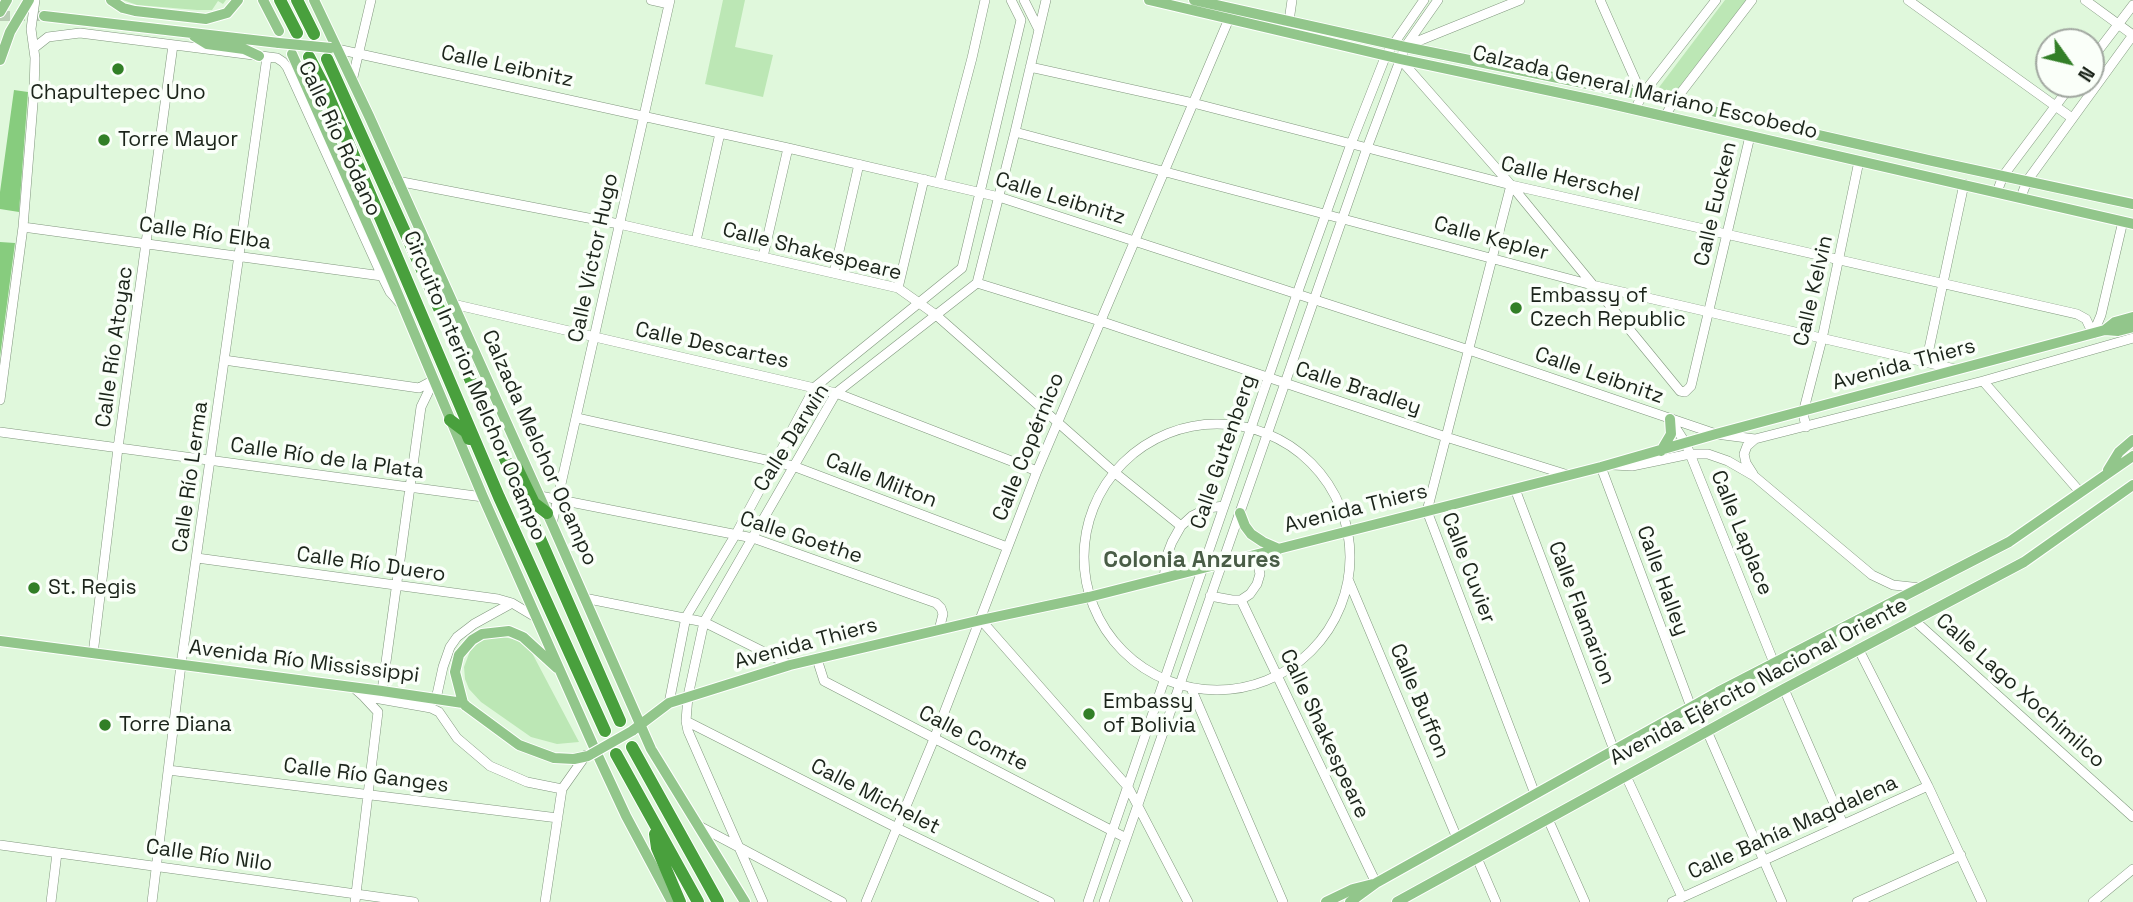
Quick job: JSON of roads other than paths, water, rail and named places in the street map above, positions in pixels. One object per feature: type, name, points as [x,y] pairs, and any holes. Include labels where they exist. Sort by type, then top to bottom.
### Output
[{"type":"highway","points":[[280,0],[295,29],[297,0]]},
{"type":"highway","points":[[297,0],[314,34]]},
{"type":"highway","name":"Circuito Interior Melchor Ocampo","points":[[332,52],[620,721]]},
{"type":"highway","name":"Circuito Interior Melchor Ocampo","points":[[309,57],[605,730]]},
{"type":"highway","points":[[450,420],[466,432],[479,462],[489,471]]},
{"type":"highway","points":[[499,444],[512,457],[534,503],[550,518]]},
{"type":"highway","points":[[632,747],[718,902]]},
{"type":"highway","points":[[616,754],[698,902]]},
{"type":"highway","points":[[653,823],[657,848],[680,902]]},
{"type":"main road","points":[[0,60],[10,32],[29,0]]},
{"type":"main road","points":[[111,0],[123,8],[135,11],[206,19],[227,13],[237,0]]},
{"type":"main road","points":[[263,0],[279,31]]},
{"type":"main road","name":"Calzada Melchor Ocampo","points":[[314,0],[332,52],[352,81],[550,518],[636,728],[746,902]]},
{"type":"main road","name":"Calzada General Mariano Escobedo","points":[[1149,0],[1289,21],[1642,95],[2133,204]]},
{"type":"main road","name":"Calzada General Mariano Escobedo","points":[[1194,0],[1231,14],[1400,59],[1665,116],[2128,222]]},
{"type":"main road","name":"Calle Río Ródano","points":[[44,16],[279,43],[332,52]]},
{"type":"main road","points":[[188,33],[207,44],[244,49],[263,57]]},
{"type":"main road","points":[[292,54],[483,498],[593,745],[626,816],[672,902]]},
{"type":"main road","points":[[2105,330],[2115,322],[2133,317]]},
{"type":"main road","points":[[2105,330],[2118,331],[2133,327]]},
{"type":"main road","name":"Avenida Thiers","points":[[588,756],[636,728],[669,703],[790,666],[939,629],[1089,597],[1661,451],[1688,449],[1716,434],[2105,330]]},
{"type":"main road","points":[[1661,451],[1671,434],[1670,419]]},
{"type":"main road","points":[[2107,473],[2119,452],[2133,440]]},
{"type":"main road","name":"Avenida Ejército Nacional Oriente","points":[[1376,883],[1691,707],[2009,542],[2133,456]]},
{"type":"main road","name":"Avenida Ejército Nacional Oriente","points":[[1396,902],[1413,898],[1548,819],[1784,689],[2024,562],[2133,485]]},
{"type":"main road","points":[[1240,513],[1251,534],[1279,549]]},
{"type":"main road","points":[[464,704],[455,672],[459,655],[472,640],[482,634],[509,631],[523,637],[561,671]]},
{"type":"main road","name":"Avenida Río Mississippi","points":[[0,641],[464,704],[505,736],[532,751],[565,759],[588,756]]},
{"type":"main road","points":[[1326,902],[1353,889],[1376,883]]},
{"type":"main road","points":[[1350,902],[1376,883]]},
{"type":"street","points":[[0,400],[23,227],[34,91],[31,29],[35,0]]},
{"type":"street","points":[[352,81],[371,0]]},
{"type":"street","points":[[651,0],[669,2]]},
{"type":"street","points":[[939,183],[985,0]]},
{"type":"street","name":"Calle Darwin","points":[[669,703],[686,617],[736,534],[815,387],[962,268],[1021,20],[1011,0]]},
{"type":"street","points":[[1024,0],[1039,30]]},
{"type":"street","points":[[977,283],[1016,132],[1046,0]]},
{"type":"street","points":[[1289,21],[1292,0]]},
{"type":"street","points":[[1399,45],[1424,0]]},
{"type":"street","points":[[1399,45],[1438,0]]},
{"type":"street","points":[[1399,45],[1520,0]]},
{"type":"street","points":[[1600,0],[1642,95]]},
{"type":"street","points":[[1635,110],[1642,95],[1716,0]]},
{"type":"street","points":[[1665,116],[1752,0]]},
{"type":"street","points":[[1908,0],[2072,118]]},
{"type":"street","points":[[2021,197],[2027,181],[2133,35],[2085,0]]},
{"type":"street","name":"Calle Víctor Hugo","points":[[550,518],[577,418],[669,2]]},
{"type":"street","points":[[2105,42],[2133,5]]},
{"type":"street","name":"Calle Copérnico","points":[[866,902],[934,739],[1057,422],[1231,14]]},
{"type":"street","points":[[34,48],[44,39],[68,33],[263,57]]},
{"type":"street","name":"Calle Gutenberg","points":[[1088,902],[1351,144],[1386,55],[1399,45]]},
{"type":"street","name":"Calle Gutenberg","points":[[1104,902],[1400,59],[1399,45]]},
{"type":"street","name":"Calle Río Atoyac","points":[[93,654],[173,46]]},
{"type":"street","name":"Calle Leibnitz","points":[[332,52],[359,53],[999,197],[1469,350],[1716,434],[1755,439]]},
{"type":"street","name":"Calle Río Lerma","points":[[152,902],[181,665],[240,256],[263,57]]},
{"type":"street","name":"Calle Río Ródano","points":[[263,57],[277,58],[287,67],[382,276],[403,308]]},
{"type":"street","points":[[1400,59],[1511,186],[1592,285]]},
{"type":"street","name":"Calle Herschel","points":[[1030,67],[1193,103],[1511,186],[2077,314],[2086,319],[2092,334]]},
{"type":"street","points":[[1997,192],[2003,176],[2062,98]]},
{"type":"street","name":"Calle Kepler","points":[[1016,132],[1592,285],[1960,370]]},
{"type":"street","points":[[696,242],[720,133]]},
{"type":"street","name":"Calle Eucken","points":[[1592,285],[1676,389],[1685,392],[1691,386],[1750,136]]},
{"type":"street","points":[[763,257],[788,148]]},
{"type":"street","name":"Calle Kelvin","points":[[1802,413],[1840,260],[1859,161]]},
{"type":"street","points":[[834,273],[859,164]]},
{"type":"street","points":[[898,288],[924,179]]},
{"type":"street","name":"Calle Shakespeare","points":[[397,181],[619,224],[898,288],[936,315],[1114,472],[1181,526]]},
{"type":"street","points":[[1926,363],[1964,184]]},
{"type":"street","name":"Calle Cuvier","points":[[1511,186],[1427,511],[1535,794]]},
{"type":"street","points":[[2092,334],[2101,315],[2128,222]]},
{"type":"street","name":"Calle Río Elba","points":[[23,227],[382,276]]},
{"type":"street","name":"Calle Darwin","points":[[763,902],[688,731],[688,696],[704,622],[836,393],[977,283]]},
{"type":"street","name":"Calle Bradley","points":[[977,283],[1568,475]]},
{"type":"street","name":"Calle Descartes","points":[[453,304],[836,393],[1037,471]]},
{"type":"street","name":"Avenida Thiers","points":[[1755,439],[1983,381],[2133,338]]},
{"type":"street","points":[[224,360],[419,388],[434,380]]},
{"type":"street","points":[[382,691],[421,407],[434,380]]},
{"type":"street","points":[[1983,381],[2080,492]]},
{"type":"street","points":[[1802,413],[1806,427]]},
{"type":"street","name":"Calle Milton","points":[[577,418],[793,466],[1007,547]]},
{"type":"street","name":"Calle Laplace","points":[[1670,419],[1688,449],[1774,663]]},
{"type":"street","points":[[1221,423],[1251,427],[1267,433],[1296,449],[1320,472],[1333,490],[1342,510],[1350,547],[1348,579],[1339,609],[1324,636],[1303,659],[1276,676],[1249,687],[1220,691],[1191,688],[1165,681],[1139,667],[1118,647],[1100,624],[1089,597],[1083,565],[1086,531],[1096,500],[1114,472],[1136,450],[1162,435],[1191,425],[1221,423]]},
{"type":"street","name":"Calle Río de la Plata","points":[[0,432],[483,498]]},
{"type":"street","points":[[1754,476],[1744,454],[1747,446],[1755,439]]},
{"type":"street","points":[[1604,466],[1632,466],[1688,449],[1728,461],[1754,476],[1872,575],[1893,585],[1921,588]]},
{"type":"street","name":"Calle Halley","points":[[1604,466],[1691,707]]},
{"type":"street","name":"Calle Flamarion","points":[[1515,489],[1614,750]]},
{"type":"street","name":"Calle Goethe","points":[[540,496],[753,538],[936,603],[942,608],[943,614],[939,629]]},
{"type":"street","points":[[1164,578],[1167,555],[1181,526],[1192,516],[1208,508],[1224,506]]},
{"type":"street","points":[[1210,596],[1241,600],[1250,594],[1260,574],[1256,555]]},
{"type":"street","name":"Calle Río Duero","points":[[197,558],[498,599],[512,603],[537,618]]},
{"type":"street","name":"Calle Buffon","points":[[1348,579],[1457,838]]},
{"type":"street","points":[[584,598],[704,622],[790,666]]},
{"type":"street","name":"Calle Shakespeare","points":[[1241,600],[1376,883]]},
{"type":"street","points":[[436,699],[443,667],[457,636],[512,603]]},
{"type":"street","points":[[981,620],[1128,787],[1188,902]]},
{"type":"street","name":"Calle Lago Xochimilco","points":[[1914,620],[2133,817]]},
{"type":"street","points":[[1859,650],[1928,786],[1982,902]]},
{"type":"street","name":"Calle Comte","points":[[817,659],[824,681],[1126,838]]},
{"type":"street","points":[[354,687],[378,712],[355,897]]},
{"type":"street","points":[[1191,688],[1283,902]]},
{"type":"street","points":[[1784,689],[1843,824]]},
{"type":"street","points":[[363,696],[431,708],[439,712],[457,738],[490,766],[527,782],[562,789]]},
{"type":"street","name":"Calle Michelet","points":[[686,721],[1050,902]]},
{"type":"street","points":[[1707,732],[1782,902]]},
{"type":"street","points":[[545,902],[562,789],[593,745]]},
{"type":"street","name":"Calle Río Ganges","points":[[168,770],[558,818]]},
{"type":"street","points":[[1626,776],[1682,898]]},
{"type":"street","name":"Calle Bahía Magdalena","points":[[1672,902],[1928,786]]},
{"type":"street","points":[[1548,819],[1585,902]]},
{"type":"street","points":[[699,826],[842,902]]},
{"type":"street","name":"Calle Río Nilo","points":[[0,845],[355,897],[414,902]]},
{"type":"street","points":[[51,902],[57,853]]},
{"type":"street","points":[[1857,902],[1961,855]]},
{"type":"street","points":[[1477,859],[1496,902]]},
{"type":"street","points":[[2093,902],[2133,869]]},
{"type":"tunnel","points":[[0,16],[44,16]]},
{"type":"place","name":"Chapultepec Uno","points":[[118,69]]},
{"type":"place","name":"Torre Mayor","points":[[104,140]]},
{"type":"place","name":"Embassy of Czech Republic","points":[[1516,308]]},
{"type":"place","name":"St. Regis","points":[[34,588]]},
{"type":"place","name":"Embassy of Bolivia","points":[[1089,714]]},
{"type":"place","name":"Torre Diana","points":[[105,725]]},
{"type":"district","name":"Colonia Anzures","points":[[1192,561]]}]
